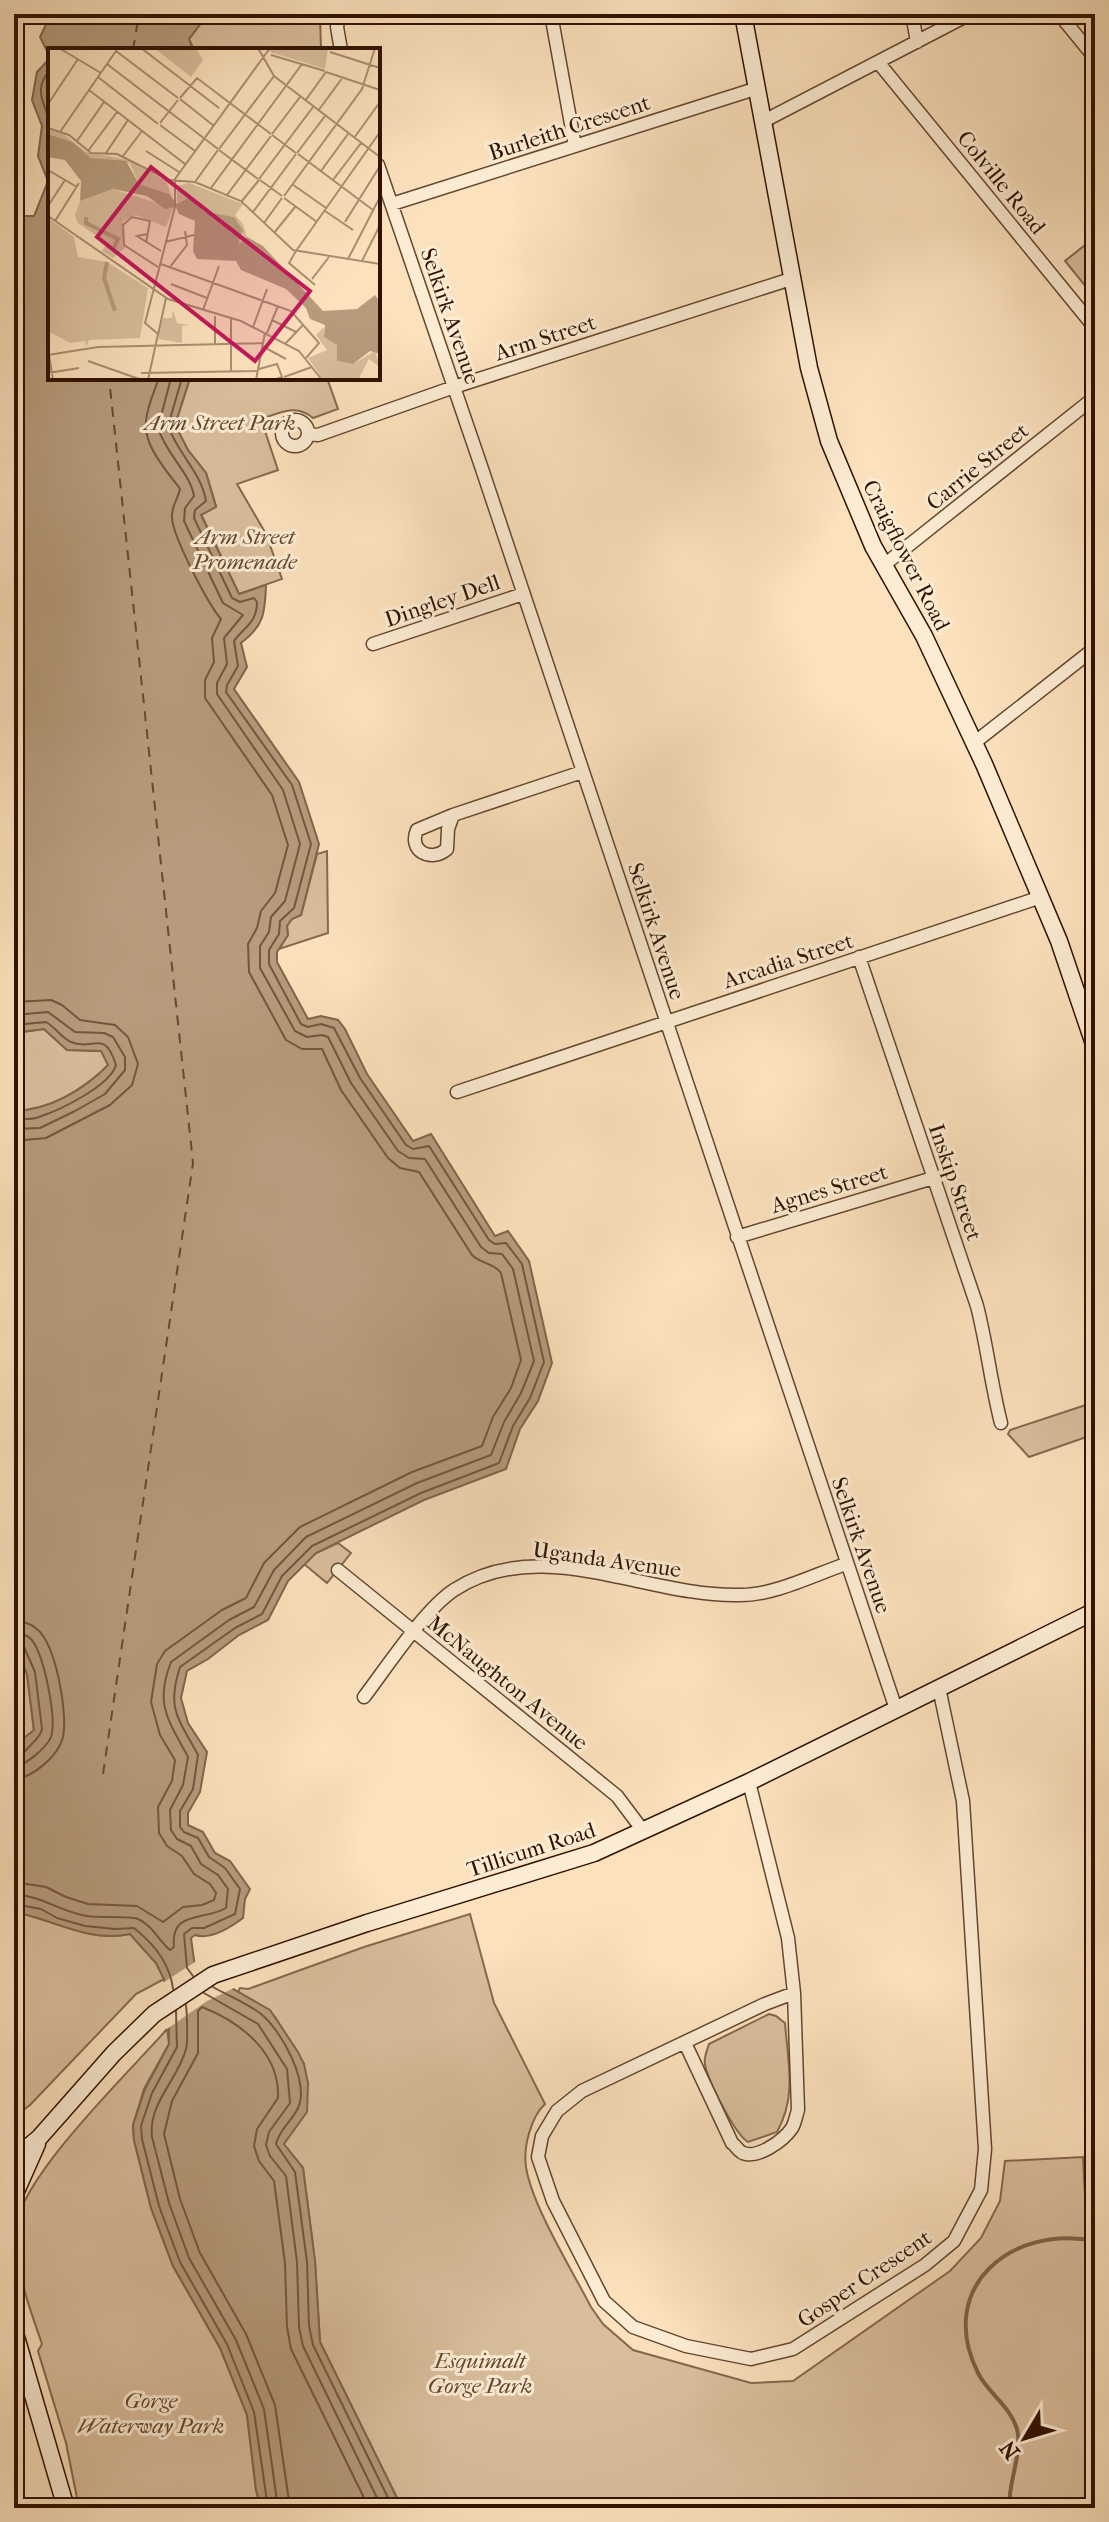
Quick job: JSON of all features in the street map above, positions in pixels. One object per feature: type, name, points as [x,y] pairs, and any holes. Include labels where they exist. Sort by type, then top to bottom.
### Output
[{"type":"main road","name":"Craigflower Road","points":[[743,14],[809,368],[829,441],[871,542],[924,636],[974,743],[1041,897],[1095,1047]]},
{"type":"main road","name":"Tillicum Road","points":[[14,2159],[39,2138],[114,2053],[154,2014],[198,1984],[231,1967],[551,1868],[644,1832],[1095,1611]]},
{"type":"main road","points":[[14,2148],[39,2138]]},
{"type":"main road","points":[[14,2196],[39,2138]]},
{"type":"main road","points":[[14,2330],[66,2508]]},
{"type":"street","points":[[339,14],[337,27],[341,48]]},
{"type":"street","points":[[551,14],[575,146]]},
{"type":"street","points":[[912,14],[917,42]]},
{"type":"street","points":[[764,121],[970,14]]},
{"type":"street","points":[[1059,14],[1095,58]]},
{"type":"street","name":"Colville Road","points":[[878,62],[1095,328]]},
{"type":"street","name":"Burleith Crescent","points":[[392,204],[758,88]]},
{"type":"street","name":"Selkirk Avenue","points":[[380,171],[896,1709]]},
{"type":"street","name":"Arm Street","points":[[308,434],[318,435],[454,387],[794,278]]},
{"type":"street","name":"Carrie Street","points":[[884,565],[1095,397]]},
{"type":"street","name":"Dingley Dell","points":[[373,644],[523,594]]},
{"type":"street","points":[[974,743],[1095,648]]},
{"type":"street","points":[[453,815],[582,772]]},
{"type":"street","name":"Arcadia Street","points":[[457,1092],[1041,897]]},
{"type":"street","name":"Inskip Street","points":[[859,957],[977,1306],[1001,1423]]},
{"type":"street","name":"Agnes Street","points":[[737,1237],[933,1178]]},
{"type":"street","name":"Uganda Avenue","points":[[364,1697],[431,1611],[453,1591],[476,1578],[512,1567],[567,1569],[707,1593],[743,1596],[846,1564]]},
{"type":"street","name":"McNaughton Avenue","points":[[338,1570],[617,1796],[644,1832]]},
{"type":"street","name":"Gosper Crescent","points":[[794,1993],[582,2091],[549,2122],[538,2157],[553,2201],[604,2301],[633,2327],[686,2346],[751,2359],[793,2349],[925,2265],[954,2241],[981,2190],[985,2149],[963,1801],[939,1688]]},
{"type":"street","points":[[685,2043],[732,2143],[741,2152],[750,2155],[760,2153],[788,2133],[798,2110],[794,1993],[788,1938],[749,1782]]},
{"type":"green space","points":[[208,14],[320,15],[321,48],[193,48],[189,39]]},
{"type":"green space","points":[[1095,237],[1095,298],[1065,261]]},
{"type":"green space","points":[[189,380],[328,380],[338,409],[313,418],[294,410],[261,419],[278,470],[237,484],[266,534],[282,579],[239,594],[201,514],[216,506],[206,473],[188,450],[175,425]]},
{"type":"green space","points":[[327,851],[328,933],[279,949],[288,935],[287,926],[291,919],[301,915],[317,854]]},
{"type":"green space","points":[[44,1029],[67,1050],[102,1051],[109,1065],[64,1098],[32,1111],[14,1111],[14,1033]]},
{"type":"green space","points":[[1095,1402],[1095,1434],[1029,1457],[1008,1434],[1010,1430]]},
{"type":"green space","points":[[338,1543],[351,1553],[327,1583],[304,1564],[316,1553]]},
{"type":"green space","points":[[14,1643],[27,1674],[34,1731],[20,1741],[14,1758]]},
{"type":"green space","points":[[14,1912],[85,1933],[130,1934],[156,1963],[164,1979],[136,1994],[30,2105],[14,2117]]},
{"type":"green space","name":"Esquimalt Gorge Park","points":[[470,1914],[494,2003],[545,2104],[532,2124],[526,2151],[526,2167],[536,2200],[591,2307],[603,2324],[633,2350],[751,2383],[793,2381],[950,2271],[981,2238],[1000,2201],[1005,2161],[1083,2157],[1085,2196],[1095,2196],[1095,2370],[1089,2371],[1095,2508],[402,2508],[320,2342],[315,2261],[303,2168],[283,2144],[305,2112],[304,2064],[275,2017],[238,1992],[240,1988],[248,1989],[364,1947]]},
{"type":"green space","points":[[769,2014],[785,2023],[790,2079],[787,2105],[777,2132],[748,2142],[730,2120],[718,2097],[706,2069],[705,2056],[709,2044]]},
{"type":"green space","name":"Gorge Waterway Park","points":[[167,2029],[169,2044],[144,2089],[133,2125],[134,2140],[151,2208],[173,2266],[220,2348],[247,2415],[261,2508],[79,2508],[66,2443],[38,2351],[42,2344],[27,2300],[14,2238],[18,2215],[52,2159]]},
{"type":"water","points":[[51,14],[208,14],[189,39],[192,48],[48,48],[48,53],[40,37]]},
{"type":"water","points":[[48,60],[48,181],[38,156],[42,126],[32,100],[37,72]]},
{"type":"water","points":[[48,181],[48,380],[189,380],[175,425],[188,450],[206,473],[216,507],[201,515],[239,594],[266,585],[259,625],[241,643],[247,667],[234,689],[299,782],[319,844],[301,915],[292,919],[287,926],[288,935],[277,952],[277,962],[308,1019],[321,1016],[338,1020],[367,1074],[413,1141],[431,1134],[495,1236],[508,1231],[529,1261],[552,1363],[538,1401],[520,1429],[506,1469],[424,1500],[316,1553],[288,1581],[268,1620],[239,1635],[187,1671],[181,1698],[188,1723],[207,1752],[200,1792],[188,1813],[188,1825],[203,1832],[215,1853],[230,1861],[250,1889],[245,1899],[243,1918],[220,1932],[191,1938],[195,1967],[270,2010],[304,2064],[308,2083],[307,2112],[284,2144],[303,2168],[315,2261],[320,2342],[402,2508],[261,2508],[247,2415],[220,2348],[173,2266],[151,2208],[134,2140],[133,2125],[145,2089],[169,2044],[164,1979],[156,1963],[130,1934],[85,1933],[14,1912],[14,1758],[20,1741],[34,1730],[27,1674],[14,1643],[14,1111],[53,1103],[88,1083],[108,1065],[101,1051],[67,1050],[44,1029],[14,1033],[14,285],[22,216],[34,216]]},
{"type":"pier","points":[[198,1960],[199,1965],[236,1987],[207,2001],[167,2029],[163,2025],[161,1984]]},
{"type":"waterway","points":[[1009,2508],[1018,2447],[1017,2429],[1009,2413],[978,2373],[967,2342],[966,2314],[974,2289],[989,2268],[1010,2253],[1036,2242],[1064,2238],[1095,2241]]},
{"type":"ferry route","points":[[133,48],[139,14]]},
{"type":"ferry route","points":[[103,1774],[193,1163],[109,380]]},
{"type":"park label","name":"Arm Street Park","points":[[220,422]]},
{"type":"park label","name":"Arm Street Promenade","points":[[245,548]]}]
